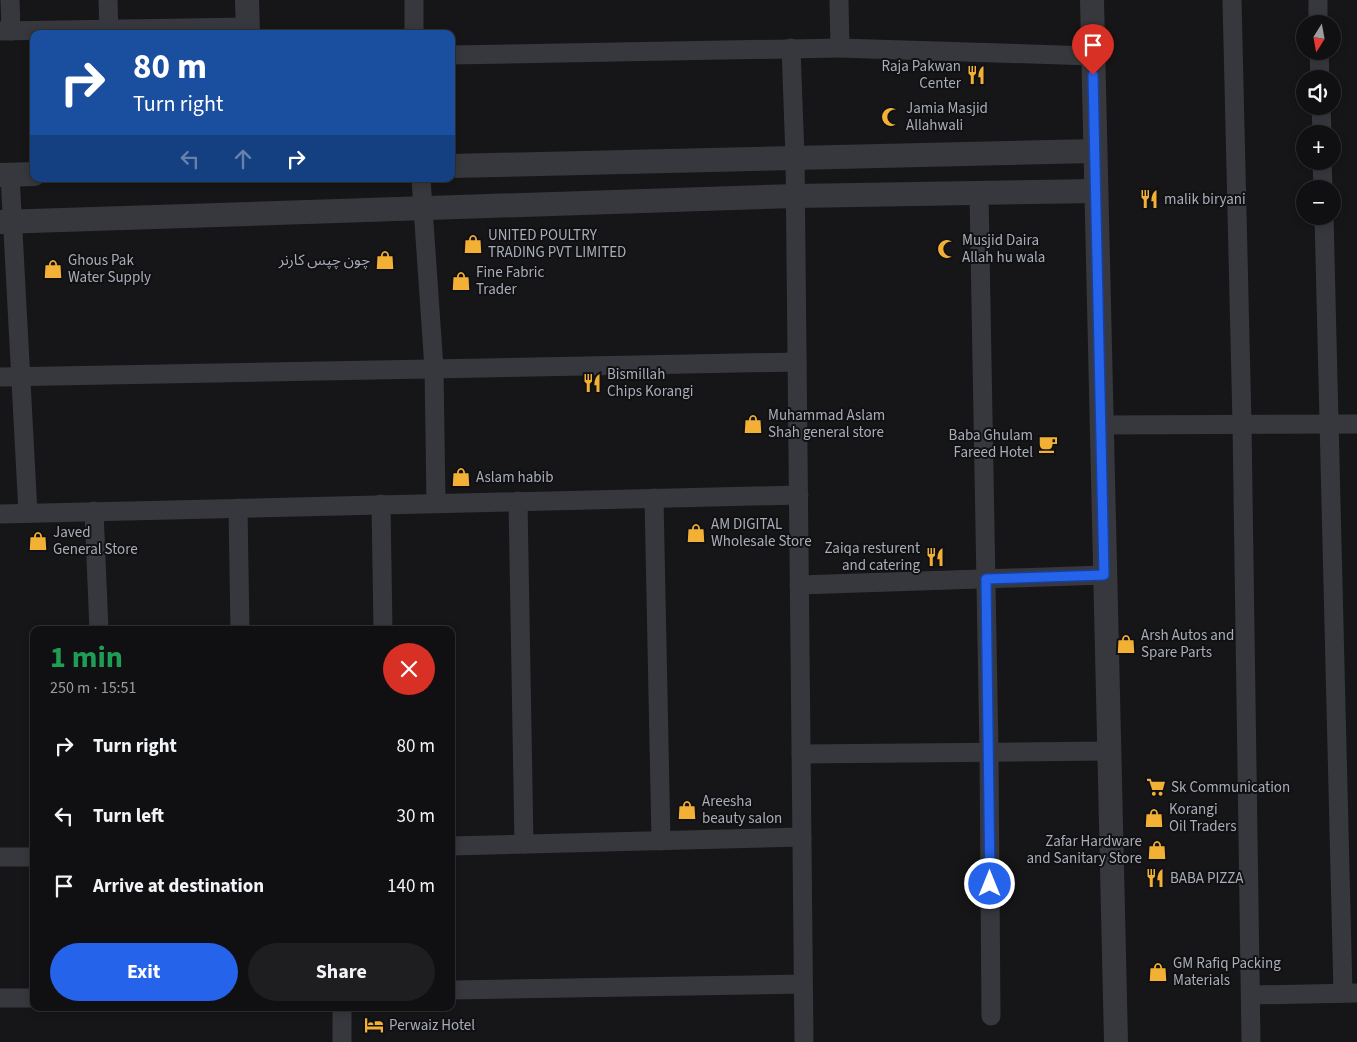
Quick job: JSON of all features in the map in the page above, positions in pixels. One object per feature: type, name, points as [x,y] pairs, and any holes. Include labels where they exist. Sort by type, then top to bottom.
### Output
[{"type":"street","points":[[10,0],[5,31],[30,31]]},
{"type":"street","points":[[108,0],[109,30]]},
{"type":"street","points":[[247,0],[248,30]]},
{"type":"street","points":[[414,0],[414,30]]},
{"type":"street","points":[[839,0],[840,48]]},
{"type":"street","points":[[1092,0],[1116,1042]]},
{"type":"street","points":[[1232,0],[1242,424],[1251,1042]]},
{"type":"street","points":[[1318,0],[1318,15]]},
{"type":"street","points":[[791,48],[796,196],[804,1042]]},
{"type":"street","points":[[455,55],[840,48],[1093,56]]},
{"type":"street","points":[[455,166],[1095,151]]},
{"type":"street","points":[[28,513],[21,376],[6,222],[5,175],[30,174]]},
{"type":"street","points":[[421,182],[434,368],[436,503]]},
{"type":"street","points":[[6,222],[796,196],[1096,191]]},
{"type":"street","points":[[979,193],[989,752],[991,1016]]},
{"type":"street","points":[[1251,995],[1350,993],[1324,225]]},
{"type":"street","points":[[0,377],[797,362]]},
{"type":"street","points":[[1101,425],[1357,424]]},
{"type":"street","points":[[0,514],[799,495]]},
{"type":"street","points":[[654,498],[661,841]]},
{"type":"street","points":[[518,502],[524,844]]},
{"type":"street","points":[[381,504],[382,626]]},
{"type":"street","points":[[238,508],[240,626]]},
{"type":"street","points":[[94,511],[99,626]]},
{"type":"street","points":[[799,585],[1104,575]]},
{"type":"street","points":[[801,754],[1108,751]]},
{"type":"street","points":[[455,846],[802,837]]},
{"type":"street","points":[[0,858],[30,857]]},
{"type":"street","points":[[455,990],[803,984]]},
{"type":"street","points":[[0,998],[30,998]]},
{"type":"street","points":[[342,1011],[342,1042]]},
{"type":"place","name":"Raja Pakwan Center","points":[[976,75]]},
{"type":"place","name":"Jamia Masjid Allahwali","points":[[891,117]]},
{"type":"place","name":"malik biryani","points":[[1149,199]]},
{"type":"place","name":"UNITED POULTRY TRADING PVT LIMITED","points":[[473,244]]},
{"type":"place","name":"Musjid Daira Allah hu wala","points":[[947,249]]},
{"type":"place","name":"چون چپس کارنر","points":[[385,260]]},
{"type":"place","name":"Ghous Pak Water Supply","points":[[53,269]]},
{"type":"place","name":"Fine Fabric Trader","points":[[461,281]]},
{"type":"place","name":"Bismillah Chips Korangi","points":[[592,383]]},
{"type":"place","name":"Muhammad Aslam Shah general store","points":[[753,424]]},
{"type":"place","name":"Baba Ghulam Fareed Hotel","points":[[1048,444]]},
{"type":"place","name":"Aslam habib","points":[[461,477]]},
{"type":"place","name":"AM DIGITAL Wholesale Store","points":[[696,533]]},
{"type":"place","name":"Javed General Store","points":[[38,541]]},
{"type":"place","name":"Zaiqa resturent and catering","points":[[935,557]]},
{"type":"place","name":"Arsh Autos and Spare Parts","points":[[1126,644]]},
{"type":"place","name":"Sk Communication","points":[[1156,787]]},
{"type":"place","name":"Areesha beauty salon","points":[[687,810]]},
{"type":"place","name":"Korangi Oil Traders","points":[[1154,818]]},
{"type":"place","name":"Zafar Hardware and Sanitary Store","points":[[1157,850]]},
{"type":"place","name":"BABA PIZZA","points":[[1155,878]]},
{"type":"place","name":"GM Rafiq Packing Materials","points":[[1158,972]]},
{"type":"place","name":"Perwaiz Hotel","points":[[374,1025]]},
{"type":"route","points":[[990,884],[986,579],[1104,575],[1093,75]]}]
